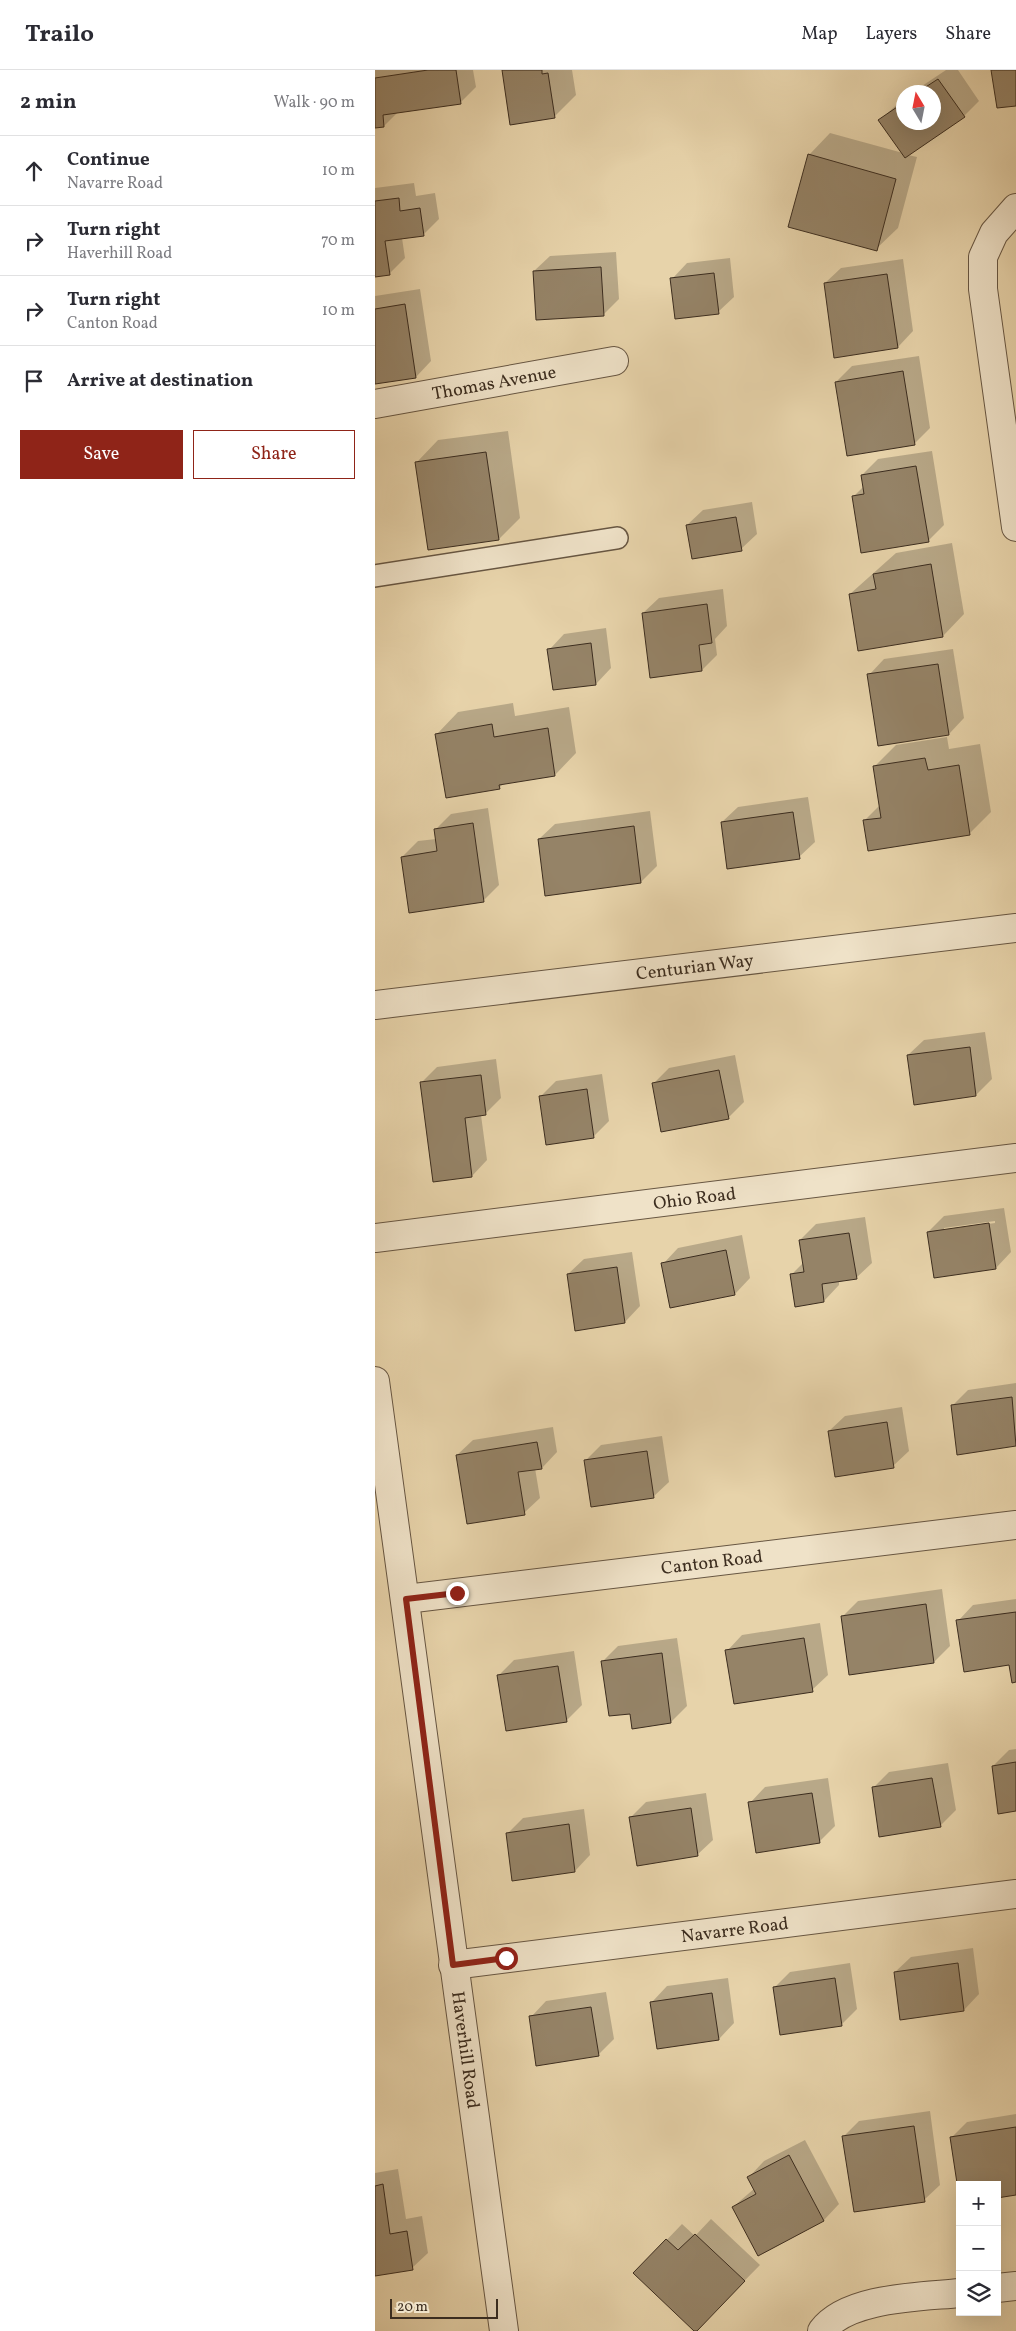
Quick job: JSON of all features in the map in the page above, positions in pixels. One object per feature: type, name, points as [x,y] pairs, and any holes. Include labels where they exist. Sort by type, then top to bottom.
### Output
[{"type":"street","points":[[1016,208],[994,232],[983,257],[983,289],[1016,527]]},
{"type":"street","name":"Thomas Avenue","points":[[375,404],[614,361]]},
{"type":"street","name":"Centurian Way","points":[[375,1005],[1016,928]]},
{"type":"street","name":"Ohio Road","points":[[375,1238],[1016,1158]]},
{"type":"street","name":"Haverhill Road","points":[[375,1381],[504,2331]]},
{"type":"street","name":"Canton Road","points":[[406,1599],[1016,1525]]},
{"type":"street","name":"Navarre Road","points":[[453,1965],[1016,1894]]},
{"type":"street","points":[[1001,2288],[1016,2286]]},
{"type":"street","points":[[822,2331],[845,2313],[877,2303],[956,2293]]},
{"type":"lane","points":[[375,576],[617,538]]},
{"type":"building","points":[[428,70],[456,70],[461,104],[383,115],[384,127],[375,128],[375,78]]},
{"type":"building","points":[[502,70],[542,70],[542,74],[548,73],[555,118],[510,125]]},
{"type":"building","points":[[991,70],[1016,70],[1016,106],[997,108]]},
{"type":"building","points":[[938,79],[965,117],[905,158],[878,120],[896,108],[896,130],[941,130],[941,85],[929,85]]},
{"type":"building","points":[[808,154],[896,179],[877,251],[788,227]]},
{"type":"building","points":[[399,198],[400,211],[420,208],[424,236],[385,241],[390,275],[375,277],[375,201]]},
{"type":"building","points":[[601,267],[604,316],[536,320],[533,271]]},
{"type":"building","points":[[714,273],[719,314],[675,319],[670,278]]},
{"type":"building","points":[[887,274],[898,348],[834,358],[824,283]]},
{"type":"building","points":[[405,304],[416,378],[375,384],[375,309]]},
{"type":"building","points":[[903,371],[915,445],[847,456],[835,382]]},
{"type":"building","points":[[486,452],[499,540],[428,550],[415,462]]},
{"type":"building","points":[[916,466],[929,542],[861,553],[852,496],[864,494],[861,475]]},
{"type":"building","points":[[736,517],[742,551],[692,559],[686,525]]},
{"type":"building","points":[[931,564],[943,637],[858,651],[849,594],[876,589],[873,574]]},
{"type":"building","points":[[707,604],[712,643],[699,645],[702,671],[650,678],[642,613]]},
{"type":"building","points":[[591,643],[596,685],[553,690],[547,649]]},
{"type":"building","points":[[938,664],[949,735],[878,746],[867,674]]},
{"type":"building","points":[[492,724],[494,737],[548,728],[555,776],[499,785],[500,789],[446,798],[435,734]]},
{"type":"building","points":[[925,758],[928,770],[959,765],[970,835],[868,851],[863,820],[881,818],[873,766]]},
{"type":"building","points":[[793,812],[800,859],[727,869],[721,822]]},
{"type":"building","points":[[473,823],[484,902],[409,913],[401,857],[437,851],[434,829]]},
{"type":"building","points":[[634,826],[641,883],[545,896],[538,839]]},
{"type":"building","points":[[970,1047],[976,1096],[914,1105],[907,1055]]},
{"type":"building","points":[[719,1070],[729,1119],[661,1132],[652,1083]]},
{"type":"building","points":[[481,1075],[486,1115],[465,1118],[472,1177],[433,1182],[420,1082]]},
{"type":"building","points":[[587,1089],[594,1138],[546,1145],[539,1096]]},
{"type":"building","points":[[989,1223],[996,1269],[934,1278],[927,1232]]},
{"type":"building","points":[[849,1233],[857,1279],[822,1284],[824,1302],[795,1307],[790,1274],[804,1272],[799,1240]]},
{"type":"building","points":[[726,1250],[735,1295],[670,1308],[661,1263]]},
{"type":"building","points":[[617,1267],[625,1323],[575,1331],[567,1274]]},
{"type":"building","points":[[1012,1397],[1016,1446],[957,1455],[951,1405]]},
{"type":"building","points":[[887,1422],[894,1468],[835,1477],[828,1431]]},
{"type":"building","points":[[537,1442],[542,1469],[518,1472],[525,1515],[467,1524],[456,1455]]},
{"type":"building","points":[[647,1451],[654,1498],[591,1507],[584,1460]]},
{"type":"building","points":[[926,1604],[934,1663],[849,1675],[841,1616]]},
{"type":"building","points":[[1016,1612],[1016,1682],[1012,1683],[1009,1665],[964,1672],[956,1620]]},
{"type":"building","points":[[804,1638],[813,1692],[734,1704],[725,1650]]},
{"type":"building","points":[[662,1653],[671,1723],[632,1729],[630,1714],[609,1716],[601,1661]]},
{"type":"building","points":[[558,1666],[567,1722],[506,1731],[497,1675]]},
{"type":"building","points":[[1016,1762],[1016,1811],[998,1814],[992,1766]]},
{"type":"building","points":[[932,1778],[941,1827],[879,1837],[872,1787]]},
{"type":"building","points":[[812,1793],[820,1843],[756,1853],[748,1802]]},
{"type":"building","points":[[691,1808],[698,1856],[637,1866],[629,1817]]},
{"type":"building","points":[[569,1824],[575,1872],[512,1881],[506,1833]]},
{"type":"building","points":[[958,1963],[964,2011],[900,2020],[894,1972]]},
{"type":"building","points":[[835,1978],[842,2026],[780,2035],[773,1987]]},
{"type":"building","points":[[712,1993],[719,2040],[657,2049],[650,2002]]},
{"type":"building","points":[[591,2007],[599,2056],[536,2066],[529,2016]]},
{"type":"building","points":[[914,2126],[925,2202],[854,2212],[842,2136]]},
{"type":"building","points":[[1016,2127],[1016,2195],[1001,2197],[1001,2181],[957,2181],[950,2137]]},
{"type":"building","points":[[789,2155],[824,2221],[758,2256],[732,2207],[756,2194],[747,2177]]},
{"type":"building","points":[[383,2184],[390,2234],[407,2231],[413,2270],[375,2276],[375,2186]]},
{"type":"building","points":[[695,2234],[745,2281],[697,2331],[694,2331],[633,2273],[666,2239],[678,2250]]},
{"type":"route","points":[[457,1593],[406,1599],[453,1965],[506,1958]]}]
